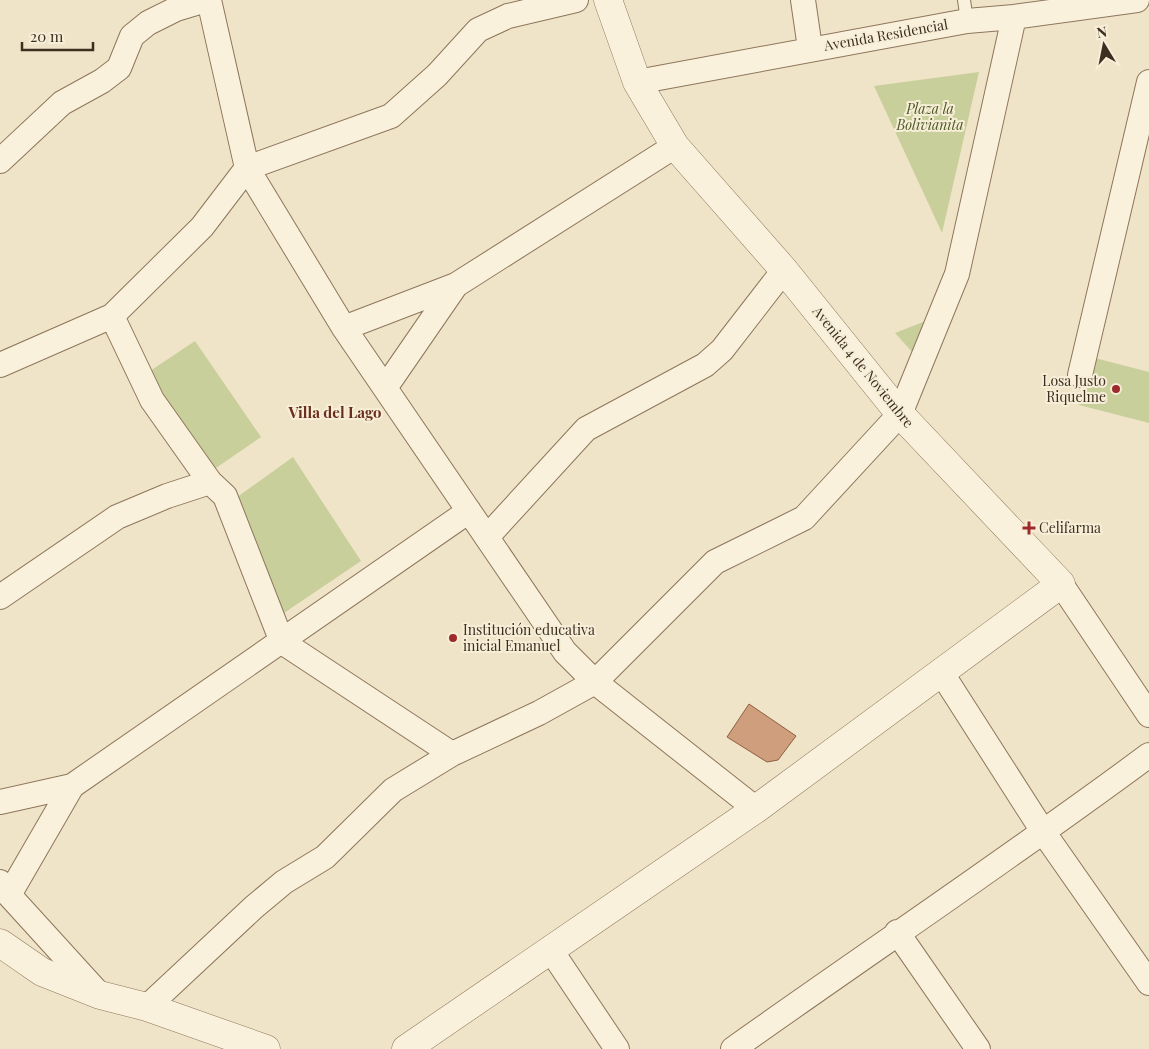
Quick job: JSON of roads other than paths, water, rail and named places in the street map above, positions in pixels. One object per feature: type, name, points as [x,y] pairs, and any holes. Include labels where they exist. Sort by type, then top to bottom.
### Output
[{"type":"street","points":[[0,161],[62,103],[102,81],[119,68],[132,36],[148,23],[176,9],[208,0],[247,168],[344,328],[565,652],[595,682],[756,809]]},
{"type":"street","points":[[0,364],[112,316],[202,227],[247,168],[392,116],[437,75],[478,30],[508,16],[576,0]]},
{"type":"street","name":"Avenida 4 de Noviembre","points":[[608,0],[637,82],[675,146],[784,270],[900,414],[1061,584],[1149,715]]},
{"type":"street","points":[[803,0],[810,48]]},
{"type":"street","name":"Avenida Residencial","points":[[637,82],[810,48],[966,10],[1014,17],[1137,0]]},
{"type":"street","points":[[147,1007],[254,907],[284,882],[325,857],[392,790],[452,754],[539,713],[595,682],[715,562],[804,518],[900,414],[956,274],[1014,17]]},
{"type":"street","points":[[1080,375],[1149,82]]},
{"type":"street","points":[[344,328],[456,285],[675,146]]},
{"type":"street","points":[[487,537],[586,429],[705,365],[722,350],[784,270]]},
{"type":"street","points":[[385,388],[456,285]]},
{"type":"street","points":[[112,316],[152,400],[210,482],[225,496],[282,642],[452,754]]},
{"type":"street","points":[[0,597],[117,517],[167,496],[210,482]]},
{"type":"street","points":[[0,802],[72,786],[469,511]]},
{"type":"street","points":[[406,1049],[756,809],[1061,584]]},
{"type":"street","points":[[941,672],[1044,833],[1149,983]]},
{"type":"street","points":[[733,1049],[897,932],[1044,833],[1149,755]]},
{"type":"street","points":[[72,786],[4,889],[100,995]]},
{"type":"street","points":[[897,932],[978,1049]]},
{"type":"street","points":[[0,943],[42,972],[100,995],[147,1007],[266,1049]]},
{"type":"street","points":[[550,949],[617,1049]]},
{"type":"place","name":"Losa Justo Riquelme","points":[[1116,389]]},
{"type":"place","name":"Celifarma","points":[[1029,528]]},
{"type":"place","name":"Institución educativa inicial Emanuel","points":[[453,638]]},
{"type":"district","name":"Villa del Lago","points":[[335,413]]},
{"type":"park label","name":"Plaza la Bolivianita","points":[[930,118]]}]
